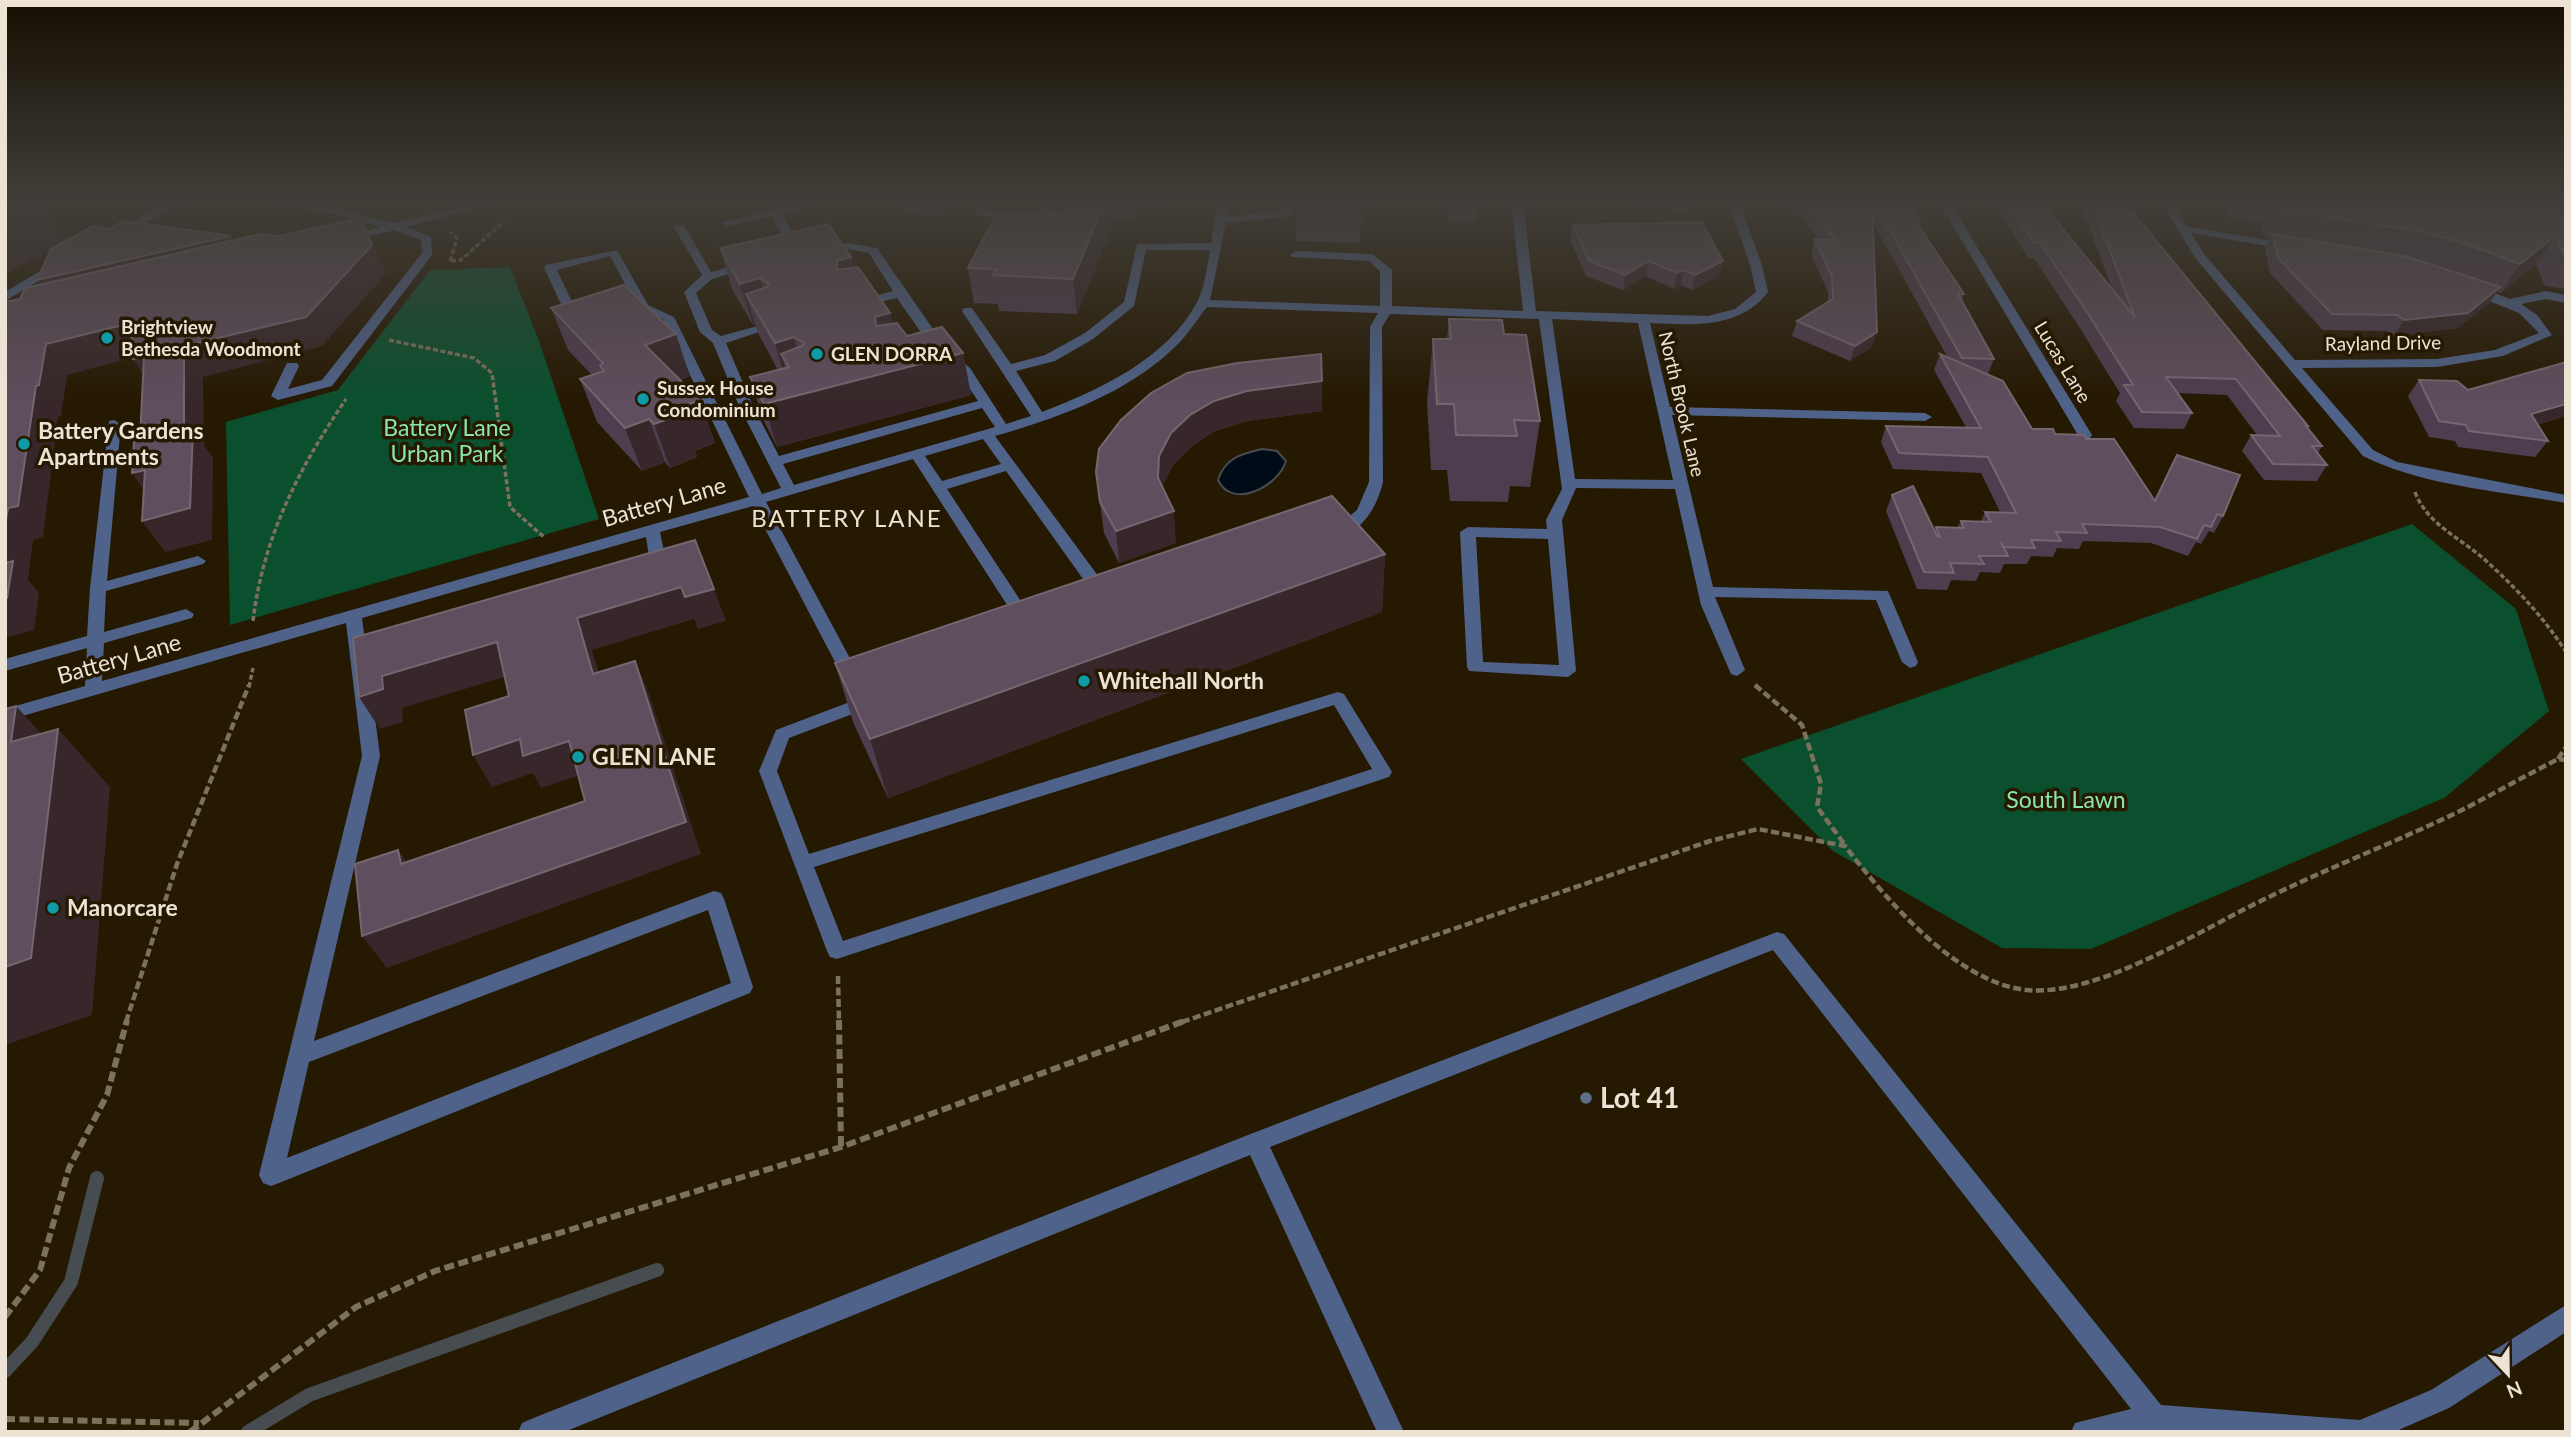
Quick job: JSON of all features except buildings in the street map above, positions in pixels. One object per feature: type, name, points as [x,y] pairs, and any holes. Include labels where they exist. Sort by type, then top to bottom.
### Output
[{"type":"street","points":[[5,297],[55,268]]},
{"type":"street","points":[[292,366],[278,396],[327,383],[416,268]]},
{"type":"street","points":[[550,268],[577,324],[590,321]]},
{"type":"street","points":[[619,268],[636,309],[668,317],[711,397],[757,499],[871,701],[782,734],[768,771],[803,863],[837,951],[1383,772],[1338,698],[803,863]]},
{"type":"street","points":[[704,268],[708,276]]},
{"type":"street","points":[[740,268],[708,276],[690,292],[706,332],[719,341],[752,404],[774,462],[789,489]]},
{"type":"street","points":[[884,268],[935,353],[965,371],[1002,428]]},
{"type":"street","points":[[1008,369],[1050,358],[1089,336],[1130,303],[1137,268]]},
{"type":"street","name":"Battery Lane","points":[[5,715],[1039,417],[1088,398],[1128,377],[1168,346],[1203,303],[1210,268]]},
{"type":"street","points":[[1324,538],[1350,528],[1371,503],[1376,481],[1376,327],[1386,310],[1386,270],[1384,268]]},
{"type":"street","points":[[1529,268],[1569,489],[1554,520],[1568,671],[1475,667],[1468,532],[1555,534]]},
{"type":"street","name":"North Brook Lane","points":[[1737,670],[1709,605],[1643,319],[1704,320],[1724,317],[1756,302],[1762,292],[1757,268]]},
{"type":"street","name":"Lucas Lane","points":[[1984,268],[2085,435]]},
{"type":"street","points":[[2210,268],[2368,453],[2412,471],[2566,499]]},
{"type":"street","name":"Rayland Drive","points":[[2292,364],[2437,363],[2498,353],[2546,334],[2539,321],[2509,303],[2462,285]]},
{"type":"street","points":[[853,306],[900,293]]},
{"type":"street","points":[[2509,303],[2546,295],[2566,299]]},
{"type":"street","points":[[1203,303],[1643,319]]},
{"type":"street","points":[[968,311],[1039,417]]},
{"type":"street","points":[[719,341],[772,326]]},
{"type":"street","points":[[774,462],[986,403]]},
{"type":"street","points":[[1664,411],[1925,417]]},
{"type":"street","points":[[93,690],[98,588],[114,424]]},
{"type":"street","points":[[986,433],[1116,613]]},
{"type":"street","points":[[916,454],[1032,630]]},
{"type":"street","points":[[937,487],[1009,466]]},
{"type":"street","points":[[1568,483],[1681,485]]},
{"type":"street","points":[[627,580],[645,570],[657,556],[652,529]]},
{"type":"street","points":[[98,588],[198,561]]},
{"type":"street","points":[[1706,592],[1882,596],[1910,662]]},
{"type":"street","points":[[5,665],[187,614]]},
{"type":"street","points":[[300,1056],[714,899],[743,987],[271,1175],[371,756],[367,652],[353,615]]},
{"type":"street","points":[[531,1432],[1256,1142],[1777,940],[2154,1418]]},
{"type":"street","points":[[1256,1142],[1391,1432]]},
{"type":"street","points":[[2084,1432],[2154,1418],[2360,1432],[2440,1399],[2566,1317]]},
{"type":"path","points":[[382,348],[395,331]]},
{"type":"path","points":[[388,340],[474,358],[492,373],[510,507],[548,541]]},
{"type":"path","points":[[253,627],[254,600],[264,555],[290,490],[352,390]]},
{"type":"path","points":[[2412,471],[2418,503],[2427,516],[2469,547],[2518,592],[2550,625],[2566,652]]},
{"type":"path","points":[[5,1317],[40,1270],[69,1168],[107,1095],[124,1029],[177,864],[246,698],[253,668]]},
{"type":"path","points":[[1737,670],[1802,725],[1821,783],[1817,807],[1884,897],[1953,959],[1982,976],[2026,990],[2063,989],[2106,978],[2268,897],[2459,811],[2558,759],[2566,747]]},
{"type":"path","points":[[2558,759],[2566,760]]},
{"type":"path","points":[[190,1432],[356,1307],[435,1271],[841,1147],[1208,1012],[1710,841],[1758,829],[1845,846]]},
{"type":"path","points":[[837,951],[841,1147]]},
{"type":"path","points":[[5,1419],[200,1423]]},
{"type":"green space","name":"Battery Lane Urban Park","points":[[510,268],[539,341],[599,519],[230,625],[226,422],[338,390],[430,270]]},
{"type":"green space","name":"South Lawn","points":[[2412,524],[2516,609],[2549,711],[2444,798],[2091,949],[2002,948],[1833,851],[1741,759]]},
{"type":"water","points":[[1262,449],[1277,451],[1286,461],[1274,479],[1265,486],[1244,494],[1225,489],[1218,480],[1229,462],[1241,455]]},
{"type":"waterway","points":[[5,1371],[32,1342],[71,1282],[97,1178]]},
{"type":"waterway","points":[[248,1432],[309,1395],[657,1270]]},
{"type":"place","name":"Brightview Bethesda Woodmont","points":[[107,338]]},
{"type":"place","name":"GLEN DORRA","points":[[817,354]]},
{"type":"place","name":"Sussex House Condominium","points":[[643,399]]},
{"type":"place","name":"Battery Gardens Apartments","points":[[24,444]]},
{"type":"place","name":"Whitehall North","points":[[1084,681]]},
{"type":"place","name":"GLEN LANE","points":[[578,757]]},
{"type":"place","name":"Manorcare","points":[[53,908]]},
{"type":"place","name":"Lot 41","points":[[1586,1098]]},
{"type":"district","name":"BATTERY LANE","points":[[847,519]]}]
